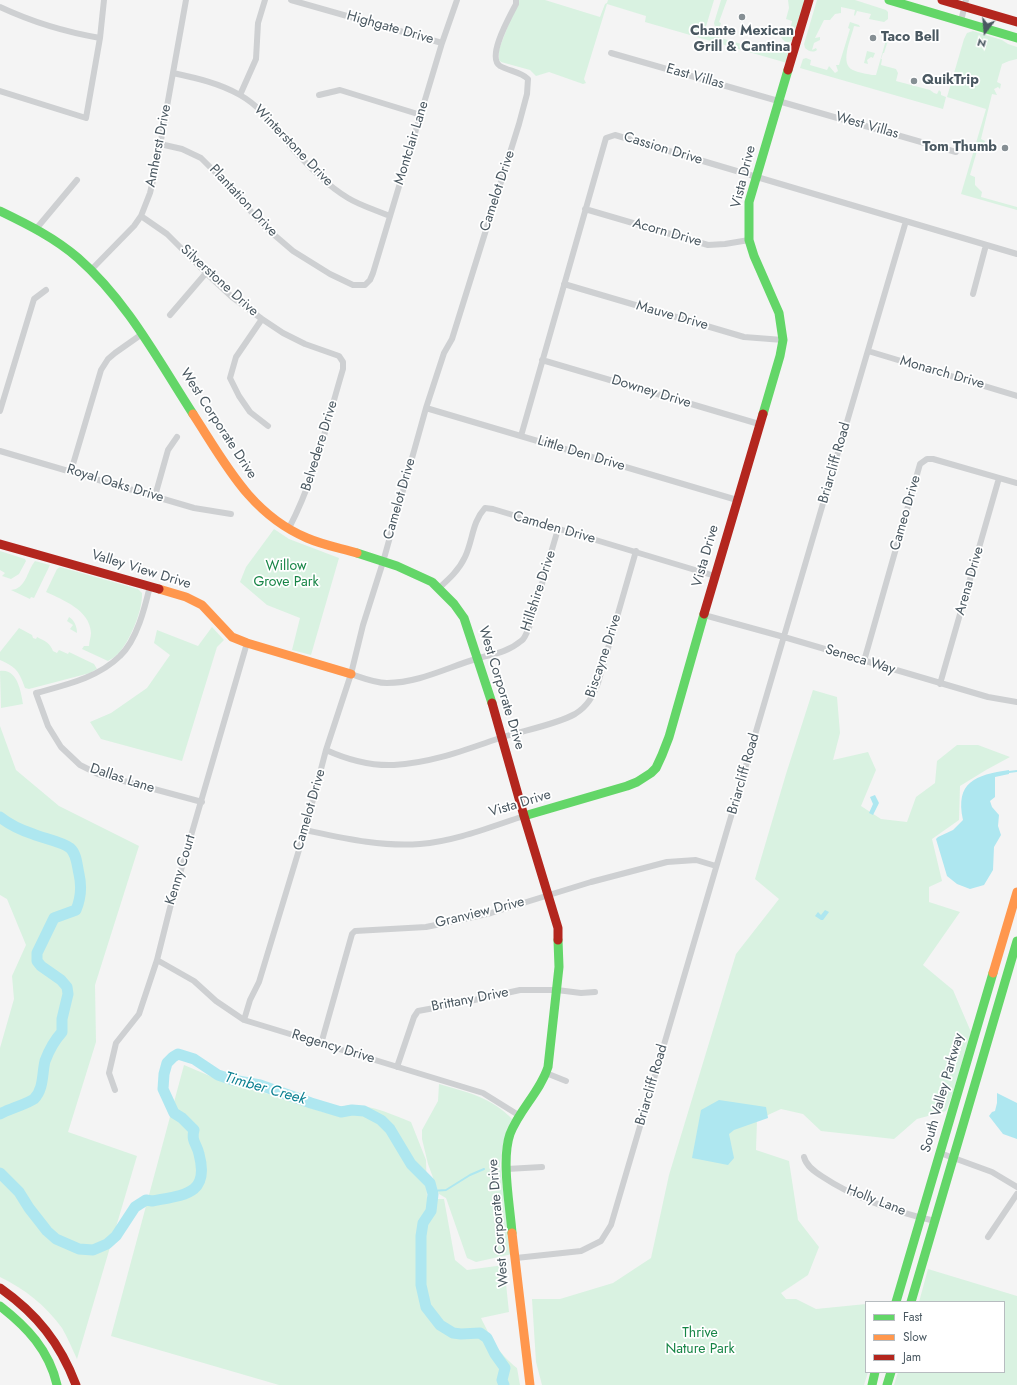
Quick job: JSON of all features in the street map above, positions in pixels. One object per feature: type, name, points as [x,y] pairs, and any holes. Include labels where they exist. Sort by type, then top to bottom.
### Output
[{"type":"street","points":[[0,91],[86,118],[100,38],[104,0]]},
{"type":"street","name":"Amherst Drive","points":[[90,271],[134,226],[141,216],[153,183],[186,0]]},
{"type":"street","points":[[240,95],[256,59],[258,23],[265,0]]},
{"type":"street","name":"Highgate Drive","points":[[291,0],[442,43]]},
{"type":"street","name":"Montclair Lane","points":[[365,285],[370,280],[373,273],[442,43],[457,0]]},
{"type":"street","name":"Camelot Drive","points":[[244,1020],[250,1000],[259,982],[305,830],[326,750],[352,674],[363,625],[426,408],[444,353],[452,339],[527,94],[528,79],[525,76],[502,67],[497,63],[495,57],[498,44],[516,4],[516,0]]},
{"type":"street","name":"Vista Drive","points":[[305,830],[364,842],[402,845],[421,844],[479,832],[524,816],[627,786],[642,781],[656,769],[669,737],[780,356],[783,340],[779,313],[754,256],[749,240],[749,202],[809,0]]},
{"type":"street","points":[[889,0],[1017,38]]},
{"type":"street","points":[[942,0],[965,3],[1017,22]]},
{"type":"street","points":[[961,21],[965,3]]},
{"type":"street","points":[[0,7],[29,20],[64,31],[100,38]]},
{"type":"street","name":"East Villas","points":[[611,53],[779,101]]},
{"type":"street","name":"Winterstone Drive","points":[[173,73],[216,83],[240,95],[262,112],[323,180],[347,198],[390,216]]},
{"type":"street","points":[[319,95],[340,90],[421,115]]},
{"type":"street","name":"West Villas","points":[[779,101],[956,152]]},
{"type":"street","name":"Cassion Drive","points":[[521,436],[606,138],[614,135],[1017,254]]},
{"type":"street","name":"Plantation Drive","points":[[160,144],[182,149],[202,158],[265,227],[293,252],[330,274],[353,285],[365,285]]},
{"type":"street","points":[[36,229],[77,180]]},
{"type":"street","name":"Acorn Drive","points":[[585,209],[708,245],[749,240]]},
{"type":"street","name":"West Corporate Drive","points":[[0,211],[36,229],[68,250],[79,259],[115,298],[133,320],[158,357],[240,486],[272,517],[307,538],[397,566],[432,582],[454,604],[464,618],[502,737],[558,928],[559,967],[546,1073],[539,1089],[520,1116],[508,1141],[506,1153],[506,1169],[530,1385]]},
{"type":"street","name":"Silverstone Drive","points":[[141,216],[167,234],[232,297],[262,319],[300,341],[339,356],[343,362]]},
{"type":"street","name":"Briarcliff Road","points":[[516,1258],[581,1251],[601,1241],[611,1225],[906,221]]},
{"type":"street","points":[[973,294],[986,245]]},
{"type":"street","points":[[170,314],[206,273]]},
{"type":"street","name":"Mauve Drive","points":[[564,284],[744,337],[783,340]]},
{"type":"street","points":[[0,411],[34,299],[46,290]]},
{"type":"street","points":[[262,319],[236,357],[230,378],[239,396],[250,412],[268,426]]},
{"type":"street","points":[[71,471],[101,370],[108,359],[142,334]]},
{"type":"street","name":"Monarch Drive","points":[[868,351],[1017,396]]},
{"type":"street","name":"Downey Drive","points":[[542,360],[759,424]]},
{"type":"street","name":"Belvedere Drive","points":[[289,528],[304,498],[316,462],[343,369],[343,362]]},
{"type":"street","name":"Little Den Drive","points":[[426,408],[737,500]]},
{"type":"street","points":[[155,496],[168,450],[177,437]]},
{"type":"street","name":"Royal Oaks Drive","points":[[0,451],[194,508],[231,514]]},
{"type":"street","name":"Cameo Drive","points":[[864,661],[920,464],[927,459],[933,459],[1017,483]]},
{"type":"street","name":"Arena Drive","points":[[940,684],[999,478]]},
{"type":"street","name":"Camden Drive","points":[[439,588],[462,564],[478,516],[485,508],[493,509],[636,551],[715,576]]},
{"type":"street","name":"Hillshire Drive","points":[[352,674],[378,682],[401,682],[438,673],[478,658],[506,651],[522,641],[529,628],[558,529]]},
{"type":"street","name":"Valley View Drive","points":[[0,544],[186,597],[202,605],[232,637],[247,643],[352,674]]},
{"type":"street","name":"Biscayne Drive","points":[[326,750],[341,757],[360,762],[377,764],[408,764],[434,760],[502,737],[565,719],[576,713],[591,700],[598,683],[636,551]]},
{"type":"street","name":"Dallas Lane","points":[[150,586],[140,620],[131,641],[121,655],[109,666],[98,673],[36,693],[48,726],[61,747],[80,765],[98,774],[202,802]]},
{"type":"street","name":"Seneca Way","points":[[704,615],[784,637],[940,684],[988,697],[1017,702]]},
{"type":"street","name":"Kenny Court","points":[[115,1090],[110,1073],[116,1043],[139,1014],[157,960],[170,908],[247,643]]},
{"type":"street","name":"Granview Drive","points":[[321,1044],[352,934],[355,931],[447,923],[491,913],[667,862],[696,860],[716,866]]},
{"type":"street","name":"South Valley Parkway","points":[[896,1301],[1017,892]]},
{"type":"street","name":"South Valley Parkway","points":[[911,1301],[1017,941]]},
{"type":"street","name":"Regency Drive","points":[[157,960],[194,981],[216,1002],[244,1020],[483,1093],[520,1116]]},
{"type":"street","name":"Brittany Drive","points":[[398,1067],[414,1017],[418,1011],[520,990],[557,990]]},
{"type":"street","points":[[557,990],[595,992]]},
{"type":"street","points":[[546,1073],[566,1081]]},
{"type":"street","points":[[940,1152],[992,1172],[1017,1187]]},
{"type":"street","name":"Holly Lane","points":[[804,1157],[805,1162],[814,1171],[842,1189],[876,1204],[935,1221]]},
{"type":"street","points":[[506,1169],[542,1167]]},
{"type":"street","points":[[988,1237],[1017,1194]]},
{"type":"street","points":[[0,1288],[34,1315],[46,1330],[67,1362],[76,1385]]},
{"type":"street","points":[[0,1306],[27,1329],[44,1353],[57,1385]]},
{"type":"street","points":[[872,1385],[875,1373]]},
{"type":"street","points":[[887,1385],[891,1373]]},
{"type":"green space","points":[[518,0],[545,0],[600,17],[608,0],[714,0],[704,33],[748,46],[746,49],[749,50],[752,47],[769,52],[786,50],[789,53],[787,63],[645,22],[646,16],[607,4],[584,79],[586,83],[583,84],[549,72],[536,76],[530,70],[501,62],[499,60],[499,49]]},
{"type":"green space","points":[[721,0],[727,0],[719,22],[721,23],[719,30],[715,27],[714,23]]},
{"type":"green space","points":[[788,0],[806,0],[792,41],[787,42],[781,37],[782,33],[788,35],[792,22],[786,19],[789,8]]},
{"type":"green space","points":[[817,0],[855,0],[886,10],[888,12],[888,19],[884,22],[869,19],[871,14],[857,11],[855,16],[855,10],[841,7],[841,13],[835,14],[830,20],[824,20],[815,38],[820,37],[820,40],[814,43],[812,50],[816,48],[817,50],[811,51],[805,48],[804,44]]},
{"type":"green space","points":[[850,22],[859,25],[860,27],[854,26],[848,48],[847,60],[851,69],[861,73],[876,75],[888,33],[890,34],[881,59],[881,65],[896,69],[898,73],[896,81],[930,90],[937,94],[939,90],[941,95],[946,97],[943,109],[800,68],[803,59],[806,58],[811,60],[810,65],[827,70],[829,66],[835,73],[838,71],[836,65],[839,65],[850,29],[848,28]]},
{"type":"green space","points":[[973,31],[1002,40],[1017,47],[1017,59],[1002,64],[997,82],[1001,84],[1000,89],[998,87],[994,89],[997,95],[992,94],[981,139],[985,141],[984,145],[979,144],[970,175],[975,177],[975,185],[982,192],[981,197],[1017,207],[1017,210],[961,194],[986,109],[947,97],[964,39],[967,33]]},
{"type":"green space","points":[[867,51],[875,53],[873,58],[871,57],[867,60],[868,64],[864,63]]},
{"type":"green space","name":"Willow Grove Park","points":[[274,529],[289,539],[339,558],[311,655],[292,650],[300,618],[267,605],[240,582],[246,567]]},
{"type":"green space","points":[[0,551],[25,559],[26,561],[19,574],[11,579],[2,576],[5,573],[0,570]]},
{"type":"green space","points":[[35,561],[50,565],[34,598],[31,597],[30,599],[11,590],[16,589],[23,583]]},
{"type":"green space","points":[[60,567],[138,589],[142,593],[138,616],[127,641],[118,654],[108,661],[82,649],[84,646],[89,646],[91,633],[86,618],[81,612],[67,602],[46,592],[57,569]]},
{"type":"green space","points":[[69,617],[75,624],[77,633],[70,629],[73,625],[67,621]]},
{"type":"green space","points":[[212,627],[224,640],[217,647],[182,761],[101,739],[90,722],[111,713],[147,688],[170,655],[154,643],[157,630],[198,646]]},
{"type":"green space","points":[[19,628],[32,635],[33,638],[36,639],[37,637],[45,641],[49,644],[53,651],[57,653],[59,650],[68,654],[69,652],[94,664],[97,669],[90,673],[29,689],[25,688],[21,677],[16,670],[0,660],[0,652]]},
{"type":"green space","points":[[0,671],[6,671],[14,677],[21,693],[23,704],[1,708]]},
{"type":"green space","name":"Thrive Nature Park","points":[[813,690],[837,697],[840,733],[833,760],[868,752],[876,770],[861,806],[881,819],[907,822],[916,797],[935,783],[937,761],[957,745],[978,745],[1010,757],[960,786],[959,820],[932,839],[942,881],[929,887],[929,902],[960,912],[923,965],[953,990],[971,1032],[954,1090],[946,1111],[917,1119],[894,1139],[821,1131],[803,1114],[781,1109],[757,1120],[756,1150],[789,1161],[798,1220],[819,1247],[808,1275],[781,1293],[786,1299],[796,1299],[816,1309],[865,1304],[865,1373],[868,1373],[864,1385],[542,1385],[536,1362],[532,1299],[560,1299],[613,1283],[651,1258],[669,1175],[736,954],[779,899],[755,879]]},
{"type":"green space","points":[[0,726],[16,770],[59,806],[139,846],[95,985],[96,1042],[68,1132],[137,1156],[77,1359],[62,1328],[49,1312],[18,1287],[0,1277],[0,1048],[14,999],[12,976],[26,945],[7,899],[0,895]]},
{"type":"green space","points":[[184,1065],[224,1082],[272,1095],[326,1113],[342,1106],[352,1105],[370,1107],[411,1122],[426,1160],[427,1199],[444,1199],[455,1260],[467,1270],[504,1265],[509,1312],[481,1318],[500,1351],[517,1368],[520,1385],[279,1385],[111,1336]]},
{"type":"green space","points":[[439,1084],[469,1093],[488,1101],[505,1112],[513,1120],[503,1143],[500,1165],[512,1254],[476,1262],[467,1258],[446,1198],[439,1194],[428,1164],[422,1139],[422,1130],[438,1101]]},
{"type":"green space","points":[[928,1269],[1017,1296],[1017,1385],[894,1385],[898,1373],[1005,1373],[1005,1301],[919,1301]]},
{"type":"water","points":[[1009,770],[1009,774],[995,777],[995,797],[990,801],[992,807],[999,815],[998,826],[1001,835],[994,847],[993,870],[984,885],[970,889],[957,884],[947,876],[936,839],[953,830],[963,820],[961,807],[962,797],[965,789],[970,783],[977,778],[986,775]]},
{"type":"water","points":[[875,795],[879,803],[873,815],[869,813],[873,804],[870,797]]},
{"type":"water","points":[[825,910],[829,912],[823,920],[815,916],[818,912],[821,915]]},
{"type":"water","points":[[997,1093],[1017,1103],[1017,1139],[1003,1134],[989,1116],[995,1111]]},
{"type":"water","points":[[719,1100],[766,1107],[768,1118],[734,1130],[729,1134],[734,1158],[728,1165],[692,1158],[701,1110]]},
{"type":"waterway","points":[[1009,772],[1017,771]]},
{"type":"waterway","name":"Timber Creek","points":[[0,817],[20,829],[63,844],[70,848],[74,853],[76,860],[81,888],[76,910],[54,918],[37,953],[37,961],[41,966],[61,980],[67,987],[68,994],[62,1019],[62,1032],[50,1049],[45,1061],[40,1091],[34,1099],[0,1114]]},
{"type":"waterway","name":"Timber Creek","points":[[0,1173],[19,1192],[29,1208],[47,1231],[56,1239],[79,1249],[93,1250],[107,1244],[116,1236],[135,1207],[146,1200],[152,1201],[174,1197],[192,1191],[201,1178],[198,1151],[193,1134],[194,1130],[182,1118],[174,1113],[163,1089],[164,1074],[167,1063],[178,1054],[194,1059],[218,1075],[233,1080],[260,1085],[341,1112],[352,1110],[364,1111],[381,1120],[390,1129],[411,1164],[430,1183],[433,1194],[431,1211],[423,1223],[421,1236],[421,1285],[426,1307],[440,1325],[453,1333],[480,1333],[487,1338],[495,1354],[505,1368],[502,1380],[504,1385]]},
{"type":"waterway","points":[[432,1191],[446,1190],[470,1175],[484,1169]]},
{"type":"traffic: fast","points":[[889,0],[1017,38]]},
{"type":"traffic: fast","points":[[763,414],[780,356],[783,340],[779,313],[754,256],[749,240],[749,202],[788,70]]},
{"type":"traffic: fast","points":[[0,211],[30,226],[60,244],[96,275],[112,293],[141,332],[193,414]]},
{"type":"traffic: fast","points":[[357,553],[397,566],[432,582],[454,604],[464,618],[492,703]]},
{"type":"traffic: fast","points":[[524,816],[627,786],[637,782],[656,768],[669,737],[704,614]]},
{"type":"traffic: fast","points":[[512,1233],[506,1169],[507,1145],[514,1125],[540,1085],[548,1067],[559,967],[558,940]]},
{"type":"traffic: fast","points":[[911,1301],[1017,941]]},
{"type":"traffic: fast","points":[[896,1301],[993,973]]},
{"type":"traffic: fast","points":[[0,1306],[19,1322],[36,1340],[49,1361],[57,1385]]},
{"type":"traffic: fast","points":[[872,1385],[875,1373]]},
{"type":"traffic: fast","points":[[887,1385],[891,1373]]},
{"type":"traffic: slow","points":[[193,414],[228,468],[254,501],[270,515],[287,528],[307,538],[325,545],[357,553]]},
{"type":"traffic: slow","points":[[159,589],[186,597],[202,605],[232,637],[247,643],[351,674]]},
{"type":"traffic: slow","points":[[993,973],[1017,892]]},
{"type":"traffic: slow","points":[[512,1233],[530,1385]]},
{"type":"traffic: jam","points":[[788,70],[809,0]]},
{"type":"traffic: jam","points":[[942,0],[1017,22]]},
{"type":"traffic: jam","points":[[704,614],[763,414]]},
{"type":"traffic: jam","points":[[0,544],[159,589]]},
{"type":"traffic: jam","points":[[492,703],[558,928],[558,940]]},
{"type":"traffic: jam","points":[[0,1288],[25,1308],[46,1330],[63,1356],[76,1385]]},
{"type":"place","name":"Chante Mexican Grill & Cantina","points":[[742,17]]},
{"type":"place","name":"Taco Bell","points":[[873,38]]},
{"type":"place","name":"QuikTrip","points":[[914,81]]},
{"type":"place","name":"Tom Thumb","points":[[1005,148]]}]
